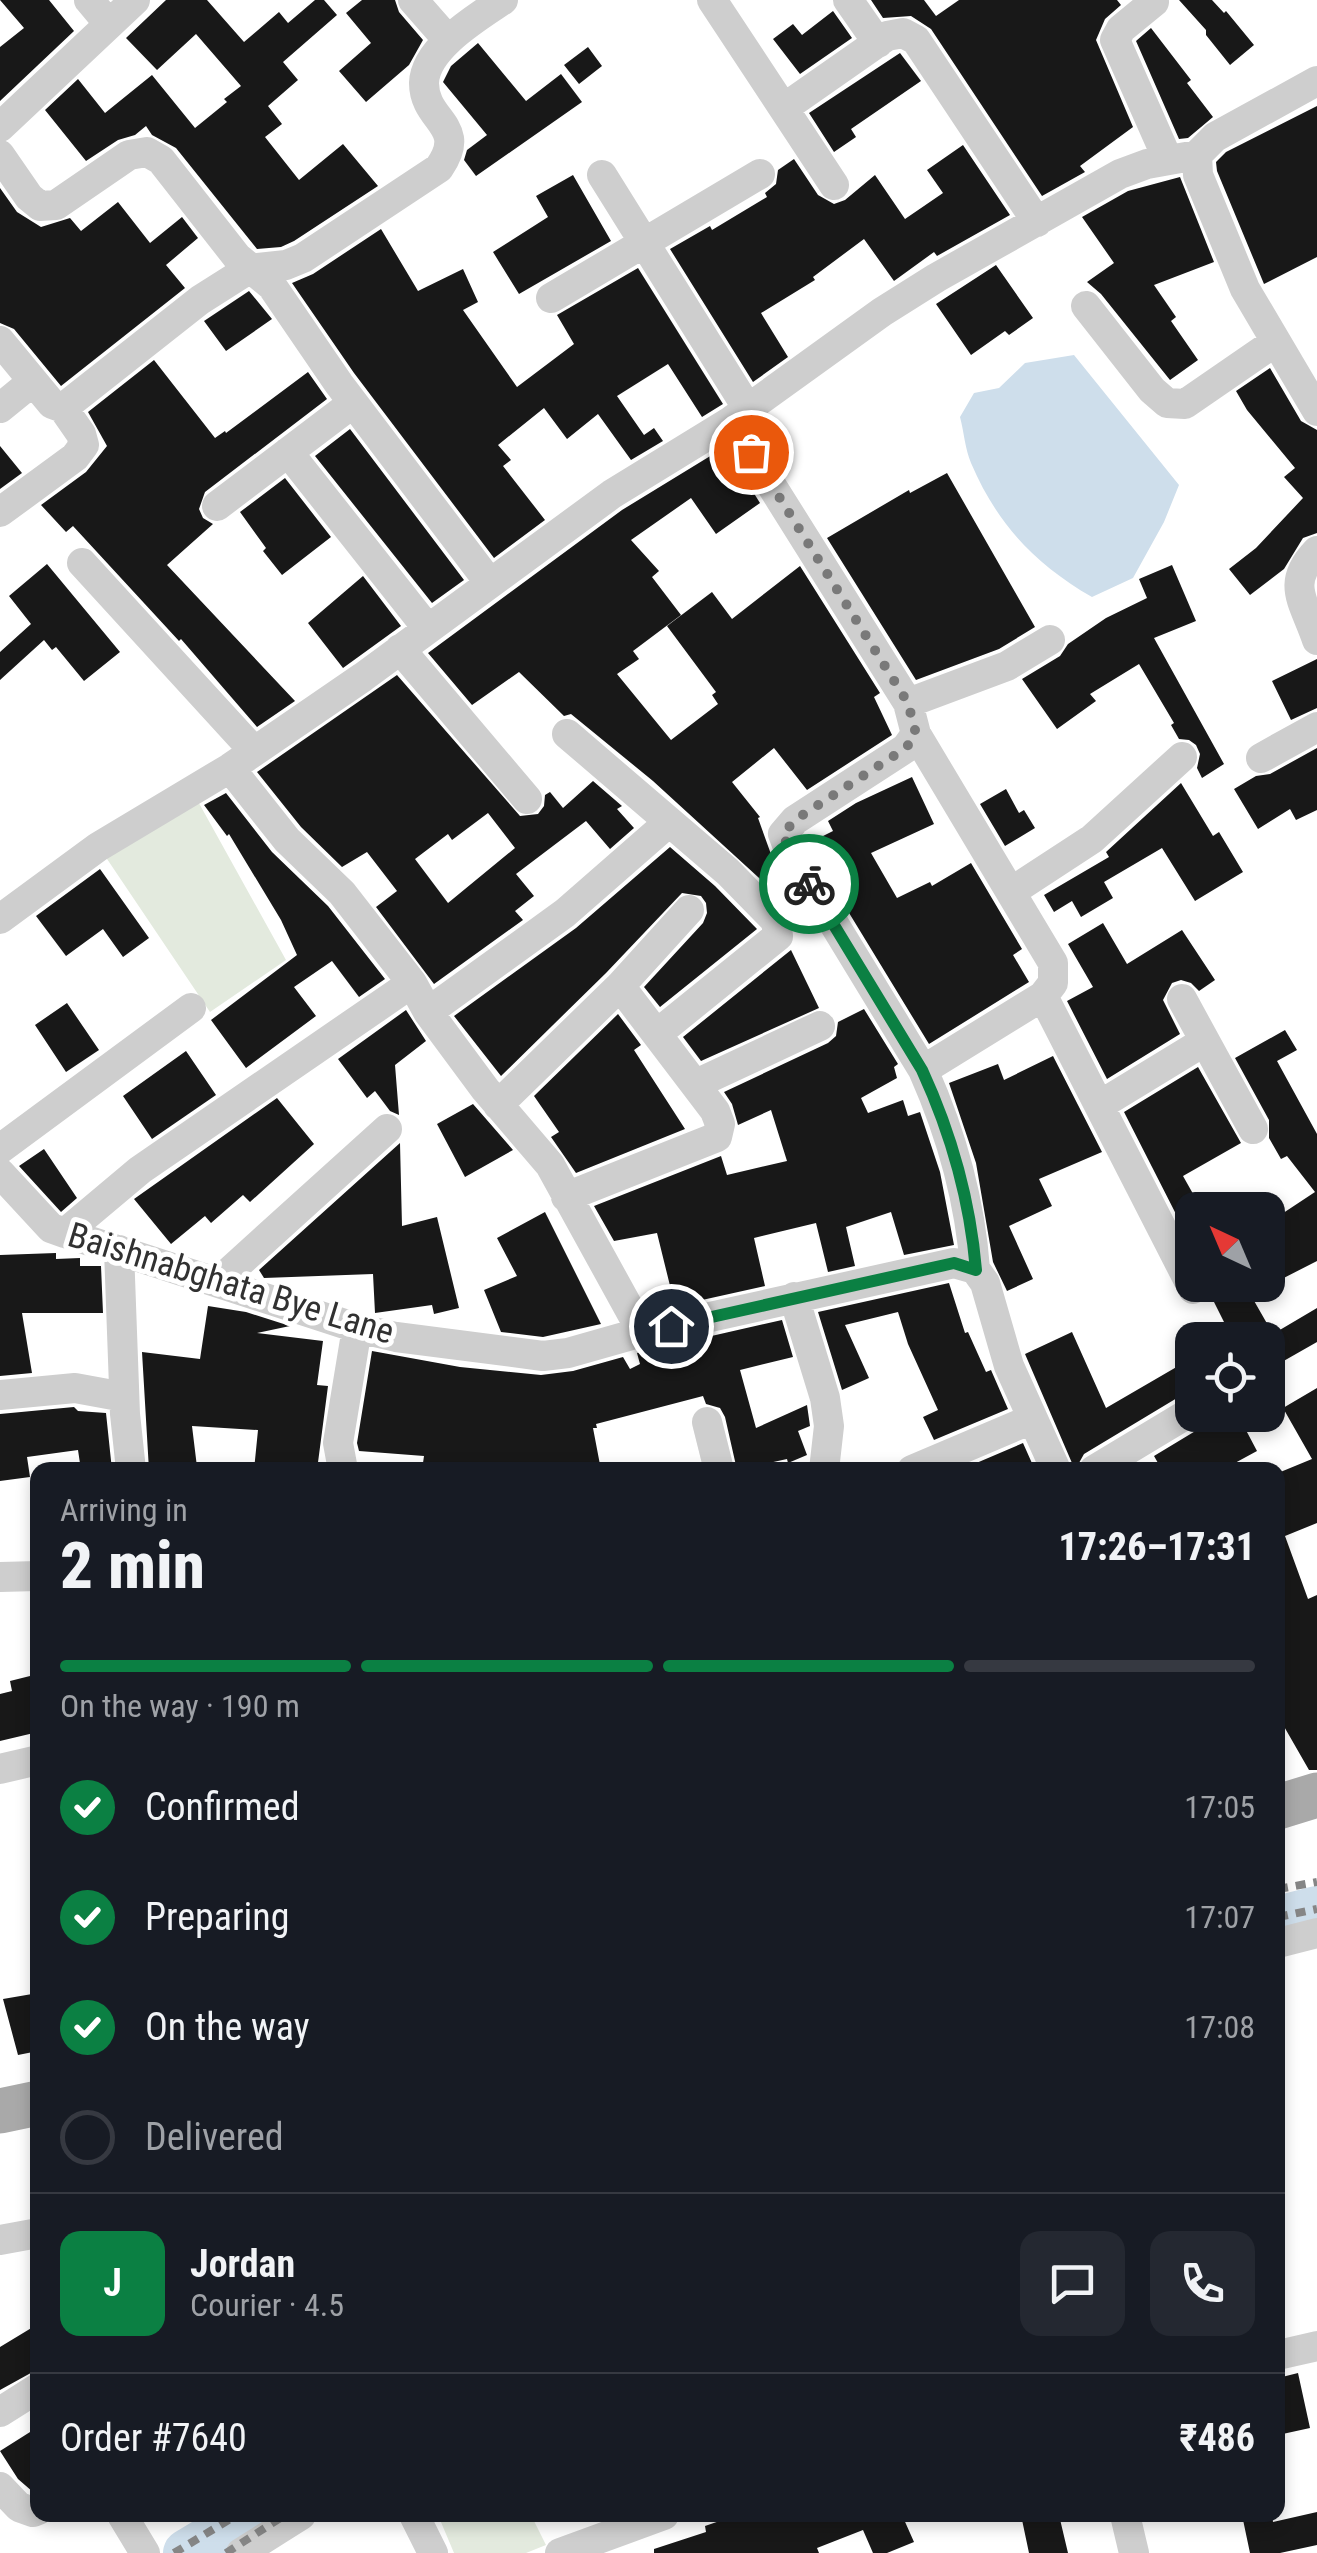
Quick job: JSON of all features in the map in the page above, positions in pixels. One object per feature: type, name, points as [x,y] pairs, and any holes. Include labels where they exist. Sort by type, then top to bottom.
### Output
[{"type":"main road","points":[[1285,1805],[1317,1794]]},
{"type":"main road","points":[[0,2111],[30,2105]]},
{"type":"street","points":[[89,0],[109,24]]},
{"type":"street","points":[[0,127],[135,0]]},
{"type":"street","points":[[413,0],[448,40]]},
{"type":"street","points":[[63,408],[179,315],[249,269],[286,265],[304,258],[439,168],[450,152],[451,136],[430,104],[424,84],[429,68],[448,40],[503,0]]},
{"type":"street","points":[[712,0],[834,185]]},
{"type":"street","points":[[848,0],[878,43]]},
{"type":"street","points":[[1154,2],[1121,29],[1115,40],[1182,158],[1198,175],[1245,288],[1317,411]]},
{"type":"street","points":[[784,108],[887,36],[903,33],[916,40],[1037,222]]},
{"type":"street","points":[[0,918],[98,847],[242,759],[612,494],[740,415],[905,297],[1120,174],[1182,158],[1317,80]]},
{"type":"street","points":[[0,154],[29,197],[40,206],[56,204],[129,155],[147,152],[160,160],[249,269],[272,286],[353,402],[489,582]]},
{"type":"street","points":[[550,298],[760,174]]},
{"type":"street","points":[[602,175],[908,703],[916,734],[1053,963],[1053,982],[1042,996],[922,1070]]},
{"type":"street","points":[[1086,306],[1166,404],[1185,404],[1274,342]]},
{"type":"street","points":[[0,341],[52,404],[63,408],[84,445],[75,457],[0,512]]},
{"type":"street","points":[[0,408],[32,382]]},
{"type":"street","points":[[217,506],[353,402]]},
{"type":"street","points":[[288,452],[428,629]]},
{"type":"street","points":[[1317,551],[1302,566],[1297,580],[1317,640]]},
{"type":"street","points":[[82,562],[242,759],[287,840],[342,894],[412,983],[428,1012],[498,1105],[550,1165],[642,1332]]},
{"type":"street","points":[[908,703],[1007,666],[1050,640]]},
{"type":"street","points":[[400,649],[526,799]]},
{"type":"street","points":[[1261,758],[1317,727]]},
{"type":"street","points":[[567,734],[728,872],[776,921],[778,936],[658,1033]]},
{"type":"street","points":[[916,734],[906,748],[795,820],[783,834],[922,1070],[968,1202],[976,1270],[985,1283],[1009,1366],[1052,1462]]},
{"type":"street","points":[[1011,892],[1092,839],[1182,757]]},
{"type":"street","points":[[428,1012],[565,913],[668,823]]},
{"type":"street","points":[[498,1105],[620,986],[689,910]]},
{"type":"street","points":[[64,1233],[140,1170],[412,983]]},
{"type":"street","points":[[566,1198],[717,1136],[720,1124],[715,1110],[620,986]]},
{"type":"street","points":[[1042,996],[1175,1254]]},
{"type":"street","points":[[1182,999],[1253,1129]]},
{"type":"street","points":[[0,1149],[191,1008]]},
{"type":"street","points":[[696,1084],[820,1026]]},
{"type":"street","points":[[1100,1106],[1204,1041]]},
{"type":"street","points":[[219,1280],[387,1130]]},
{"type":"street","name":"Baishnabghata Bye Lane","points":[[0,1173],[51,1228],[64,1233],[219,1280],[357,1328],[396,1337],[542,1356],[568,1354],[642,1332],[954,1263],[976,1270]]},
{"type":"street","points":[[119,1250],[130,1462]]},
{"type":"street","points":[[794,1298],[825,1398],[828,1426],[825,1462]]},
{"type":"street","points":[[342,1462],[338,1443],[357,1328]]},
{"type":"street","points":[[0,1395],[75,1388],[124,1397]]},
{"type":"street","points":[[931,1462],[1032,1419]]},
{"type":"street","points":[[707,1422],[717,1462]]},
{"type":"street","points":[[1108,1462],[1175,1422]]},
{"type":"street","points":[[0,1577],[30,1576]]},
{"type":"street","points":[[0,1769],[30,1762]]},
{"type":"street","points":[[1285,1942],[1317,1933]]},
{"type":"street","points":[[0,2240],[30,2234]]},
{"type":"street","points":[[1285,2353],[1317,2346]]},
{"type":"street","points":[[0,2412],[30,2393]]},
{"type":"street","points":[[0,2487],[19,2507],[30,2509]]},
{"type":"street","points":[[126,2522],[145,2553]]},
{"type":"street","points":[[241,2553],[289,2522]]},
{"type":"street","points":[[418,2522],[433,2553]]},
{"type":"street","points":[[560,2553],[593,2547],[648,2522]]},
{"type":"street","points":[[1127,2522],[1134,2553]]},
{"type":"shaded area","points":[[195,796],[286,960],[210,1012],[103,853]]},
{"type":"shaded area","points":[[441,2522],[534,2522],[546,2545],[526,2553],[454,2553]]},
{"type":"water","points":[[1074,355],[1179,485],[1133,578],[1092,597],[1053,571],[1006,524],[971,463],[960,417],[974,393],[999,388],[1025,363]]},
{"type":"building","points":[[0,0],[49,0],[74,31],[0,101],[0,47],[24,28]]},
{"type":"building","points":[[166,0],[207,0],[244,42],[279,12],[288,23],[315,0],[324,0],[337,15],[283,62],[298,80],[268,106],[282,124],[265,137],[299,180],[343,144],[378,186],[294,241],[281,247],[257,249],[176,148],[152,135],[146,126],[86,161],[45,110],[78,79],[105,113],[152,75],[195,128],[241,86],[196,34],[157,70],[126,38]]},
{"type":"building","points":[[362,0],[395,0],[399,12],[423,40],[409,65],[366,102],[339,71],[371,43],[346,13]]},
{"type":"building","points":[[871,0],[924,0],[936,16],[959,0],[1117,0],[1121,5],[1105,19],[1096,40],[1133,127],[1080,166],[1085,172],[1042,196],[931,29],[911,16],[883,18]]},
{"type":"building","points":[[1179,0],[1212,0],[1254,45],[1230,65]]},
{"type":"building","points":[[833,11],[852,38],[800,74],[773,39],[793,24],[802,35]]},
{"type":"building","points":[[1151,28],[1191,80],[1187,83],[1213,117],[1188,138],[1179,139],[1136,41]]},
{"type":"building","points":[[478,43],[526,101],[561,74],[582,102],[476,176],[464,160],[467,150],[487,135],[443,82],[451,66]]},
{"type":"building","points":[[588,47],[602,66],[579,84],[564,65]]},
{"type":"building","points":[[900,53],[921,81],[851,129],[856,137],[834,152],[809,113]]},
{"type":"building","points":[[1317,106],[1317,257],[1264,284],[1216,162],[1226,152]]},
{"type":"building","points":[[963,145],[1010,215],[937,256],[934,252],[894,281],[864,239],[813,277],[815,280],[761,313],[788,357],[753,382],[670,249],[710,226],[712,230],[767,197],[765,193],[776,184],[778,170],[794,159],[818,195],[834,204],[845,200],[875,175],[905,219],[943,193],[927,170]]},
{"type":"building","points":[[573,175],[611,241],[519,294],[493,252],[548,217],[536,196]]},
{"type":"building","points":[[1180,177],[1214,262],[1154,285],[1176,317],[1171,321],[1198,360],[1170,380],[1087,282],[1114,263],[1082,217],[1128,191]]},
{"type":"building","points":[[0,188],[17,212],[41,227],[70,218],[81,231],[118,202],[150,243],[182,217],[198,238],[166,265],[185,288],[61,386],[14,329],[0,323]]},
{"type":"building","points":[[381,229],[418,291],[463,269],[478,302],[463,310],[517,387],[574,344],[557,315],[638,268],[723,404],[702,417],[668,364],[617,396],[644,435],[654,428],[663,441],[631,460],[598,414],[567,439],[544,408],[498,445],[511,460],[503,466],[545,520],[494,558],[354,373],[292,283],[313,274]]},
{"type":"building","points":[[996,265],[1033,318],[1009,335],[1005,331],[971,355],[936,304]]},
{"type":"building","points":[[249,291],[272,319],[226,351],[204,321]]},
{"type":"building","points":[[154,360],[215,438],[308,372],[327,399],[205,492],[199,509],[203,518],[213,524],[167,565],[295,701],[257,727],[181,639],[73,526],[66,532],[41,505],[86,472],[107,446],[88,412]]},
{"type":"building","points":[[1270,368],[1301,421],[1317,430],[1317,533],[1303,538],[1284,569],[1250,595],[1229,569],[1256,548],[1303,498],[1284,477],[1295,468],[1236,391]]},
{"type":"building","points":[[350,429],[464,580],[432,603],[315,456]]},
{"type":"building","points":[[0,446],[22,473],[0,489]]},
{"type":"building","points":[[725,447],[760,503],[716,534],[691,498],[631,540],[659,571],[652,577],[681,615],[633,651],[639,659],[617,674],[671,740],[718,704],[712,695],[716,692],[667,626],[712,592],[732,619],[800,566],[880,693],[874,697],[892,735],[807,790],[774,748],[732,782],[760,817],[772,857],[784,878],[769,887],[653,781],[571,714],[564,716],[519,672],[472,705],[428,653],[622,510]]},
{"type":"building","points":[[947,473],[1035,627],[999,649],[916,680],[827,538],[909,490],[910,493]]},
{"type":"building","points":[[285,478],[331,537],[282,575],[240,512]]},
{"type":"building","points":[[47,564],[120,652],[84,681],[56,647],[52,650],[44,640],[0,680],[0,652],[31,624],[9,596]]},
{"type":"building","points":[[1172,565],[1196,621],[1154,638],[1224,764],[1202,778],[1197,768],[1200,754],[1196,745],[1179,739],[1171,725],[1174,723],[1139,664],[1090,694],[1096,701],[1057,729],[1022,679],[1060,656],[1068,644],[1106,618],[1147,598],[1139,579]]},
{"type":"building","points":[[363,576],[401,626],[343,668],[308,623]]},
{"type":"building","points":[[1317,659],[1317,708],[1291,720],[1272,681]]},
{"type":"building","points":[[397,675],[520,816],[538,814],[550,792],[563,808],[593,781],[622,806],[617,809],[634,828],[610,849],[586,821],[516,874],[534,896],[515,911],[523,920],[434,984],[376,907],[397,891],[367,852],[342,867],[301,827],[257,772]],"holes":[[[488,813],[515,848],[448,903],[415,859],[448,834],[452,840]]]},
{"type":"building","points":[[1317,748],[1317,810],[1296,820],[1290,809],[1258,829],[1234,789]]},
{"type":"building","points":[[912,777],[934,824],[871,853],[897,898],[930,882],[932,886],[971,863],[1022,949],[1013,955],[1029,982],[929,1044],[807,844],[833,831],[828,821],[856,803]]},
{"type":"building","points":[[1181,783],[1213,836],[1219,832],[1243,872],[1195,901],[1162,848],[1104,882],[1113,898],[1081,917],[1072,901],[1054,912],[1044,895],[1109,857],[1106,852]]},
{"type":"building","points":[[1006,789],[1019,813],[1024,810],[1035,828],[1005,846],[980,804]]},
{"type":"building","points":[[226,793],[272,852],[328,906],[385,979],[359,997],[332,961],[294,987],[316,1016],[246,1068],[211,1020],[297,955],[281,920],[229,834],[204,805]]},
{"type":"building","points":[[670,847],[757,929],[660,1007],[644,987],[703,923],[707,913],[701,896],[682,893],[501,1076],[454,1016],[576,928]]},
{"type":"building","points":[[100,869],[149,938],[123,957],[103,929],[66,956],[36,916]]},
{"type":"building","points":[[1103,923],[1127,964],[1182,930],[1215,980],[1199,991],[1181,980],[1172,983],[1163,1000],[1180,1034],[1107,1079],[1067,1001],[1093,987],[1068,944]]},
{"type":"building","points":[[791,950],[819,1008],[701,1061],[683,1037]]},
{"type":"building","points":[[67,1003],[99,1050],[66,1072],[35,1025]]},
{"type":"building","points":[[864,1009],[898,1064],[894,1067],[897,1078],[861,1098],[868,1113],[903,1100],[908,1116],[920,1112],[940,1172],[954,1245],[904,1255],[891,1212],[846,1227],[855,1266],[828,1272],[816,1223],[754,1238],[765,1286],[675,1306],[657,1233],[614,1241],[594,1206],[721,1156],[727,1175],[787,1161],[771,1110],[738,1125],[724,1092],[828,1043],[836,1036],[838,1022]]},
{"type":"building","points":[[406,1010],[426,1041],[395,1065],[399,1115],[390,1111],[375,1091],[367,1098],[338,1059]]},
{"type":"building","points":[[618,1014],[641,1045],[634,1050],[685,1129],[576,1173],[551,1137],[559,1132],[534,1096]]},
{"type":"building","points":[[1285,1030],[1297,1050],[1277,1061],[1317,1134],[1317,1261],[1285,1277],[1285,1212],[1315,1192],[1287,1156],[1281,1159],[1269,1138],[1269,1120],[1235,1058]]},
{"type":"building","points":[[186,1051],[216,1095],[152,1139],[123,1096]]},
{"type":"building","points":[[1053,1056],[1102,1152],[1039,1179],[1052,1206],[1009,1226],[1033,1279],[1007,1291],[993,1262],[976,1163],[949,1083],[998,1064],[1004,1080]]},
{"type":"building","points":[[1198,1067],[1241,1143],[1183,1176],[1192,1192],[1175,1192],[1175,1212],[1124,1112]]},
{"type":"building","points":[[277,1098],[314,1144],[250,1202],[243,1195],[211,1223],[205,1216],[171,1244],[134,1199]]},
{"type":"building","points":[[473,1104],[513,1150],[465,1177],[437,1124]]},
{"type":"building","points":[[400,1143],[402,1226],[437,1217],[459,1308],[434,1314],[432,1305],[375,1313],[373,1274],[264,1278],[259,1270]]},
{"type":"building","points":[[44,1149],[77,1198],[61,1212],[19,1166]]},
{"type":"building","points":[[545,1212],[601,1324],[543,1337],[501,1332],[484,1290],[517,1276],[497,1238]]},
{"type":"building","points":[[56,1253],[56,1259],[80,1258],[80,1266],[101,1266],[103,1313],[22,1313],[32,1373],[0,1376],[0,1255]]},
{"type":"building","points":[[949,1283],[965,1333],[968,1332],[986,1372],[991,1370],[1008,1409],[934,1440],[923,1417],[938,1410],[898,1312],[845,1325],[869,1378],[842,1390],[818,1312]]},
{"type":"building","points":[[1214,1302],[1255,1302],[1266,1322],[1224,1322]]},
{"type":"building","points":[[208,1306],[246,1312],[290,1326],[257,1333],[323,1341],[317,1385],[328,1386],[318,1462],[255,1462],[258,1430],[192,1426],[196,1462],[149,1462],[142,1352],[200,1359]]},
{"type":"building","points":[[1317,1308],[1317,1342],[1285,1360],[1285,1327]]},
{"type":"building","points":[[782,1320],[793,1357],[740,1370],[756,1428],[807,1405],[810,1426],[798,1431],[807,1455],[790,1462],[735,1462],[725,1417],[720,1408],[706,1404],[703,1396],[596,1424],[597,1428],[593,1428],[599,1462],[423,1462],[424,1456],[359,1451],[357,1443],[372,1351],[460,1367],[541,1375],[623,1357],[630,1369],[640,1364],[637,1353]]},
{"type":"building","points":[[1072,1332],[1106,1408],[1175,1368],[1175,1399],[1084,1454],[1080,1462],[1072,1462],[1025,1354]]},
{"type":"building","points":[[1317,1388],[1317,1523],[1285,1536],[1285,1470],[1312,1459],[1285,1407]]},
{"type":"building","points":[[74,1407],[78,1411],[106,1413],[111,1462],[80,1462],[78,1450],[27,1457],[30,1477],[0,1481],[0,1414]]},
{"type":"building","points":[[1194,1432],[1247,1432],[1257,1451],[1237,1462],[1157,1462],[1154,1456]]},
{"type":"building","points":[[1023,1443],[1031,1462],[979,1462]]},
{"type":"building","points":[[1285,1536],[1308,1599],[1317,1595],[1317,1770],[1309,1770],[1285,1728]]},
{"type":"building","points":[[30,1676],[30,1734],[0,1741],[0,1694],[12,1691],[10,1681]]},
{"type":"building","points":[[30,1994],[30,2053],[18,2055],[3,1999]]},
{"type":"building","points":[[30,2329],[30,2373],[0,2390],[0,2347]]},
{"type":"building","points":[[1298,2373],[1310,2428],[1285,2433],[1285,2376]]},
{"type":"building","points":[[30,2432],[30,2489],[18,2479],[0,2451]]},
{"type":"building","points":[[1317,2512],[1317,2545],[1280,2553],[1250,2553],[1243,2522]]},
{"type":"building","points":[[717,2522],[905,2522],[914,2542],[887,2553],[873,2553],[863,2530],[817,2548],[819,2553],[654,2553],[654,2549],[706,2532],[705,2526]]},
{"type":"building","points":[[1022,2522],[1061,2522],[1068,2553],[1029,2553]]},
{"type":"waterway","points":[[1285,1918],[1317,1910]]},
{"type":"waterway","points":[[187,2553],[238,2522]]},
{"type":"railway","points":[[1285,1888],[1317,1882]]},
{"type":"railway","points":[[1285,1916],[1317,1909]]},
{"type":"railway","points":[[174,2553],[225,2522]]},
{"type":"railway","points":[[226,2553],[274,2522]]},
{"type":"way so far","points":[[751,452],[908,703],[914,719],[916,734],[906,748],[795,820],[783,834],[809,884]]},
{"type":"route","points":[[671,1326],[954,1263],[976,1270],[968,1202],[934,1096],[809,884]]}]
